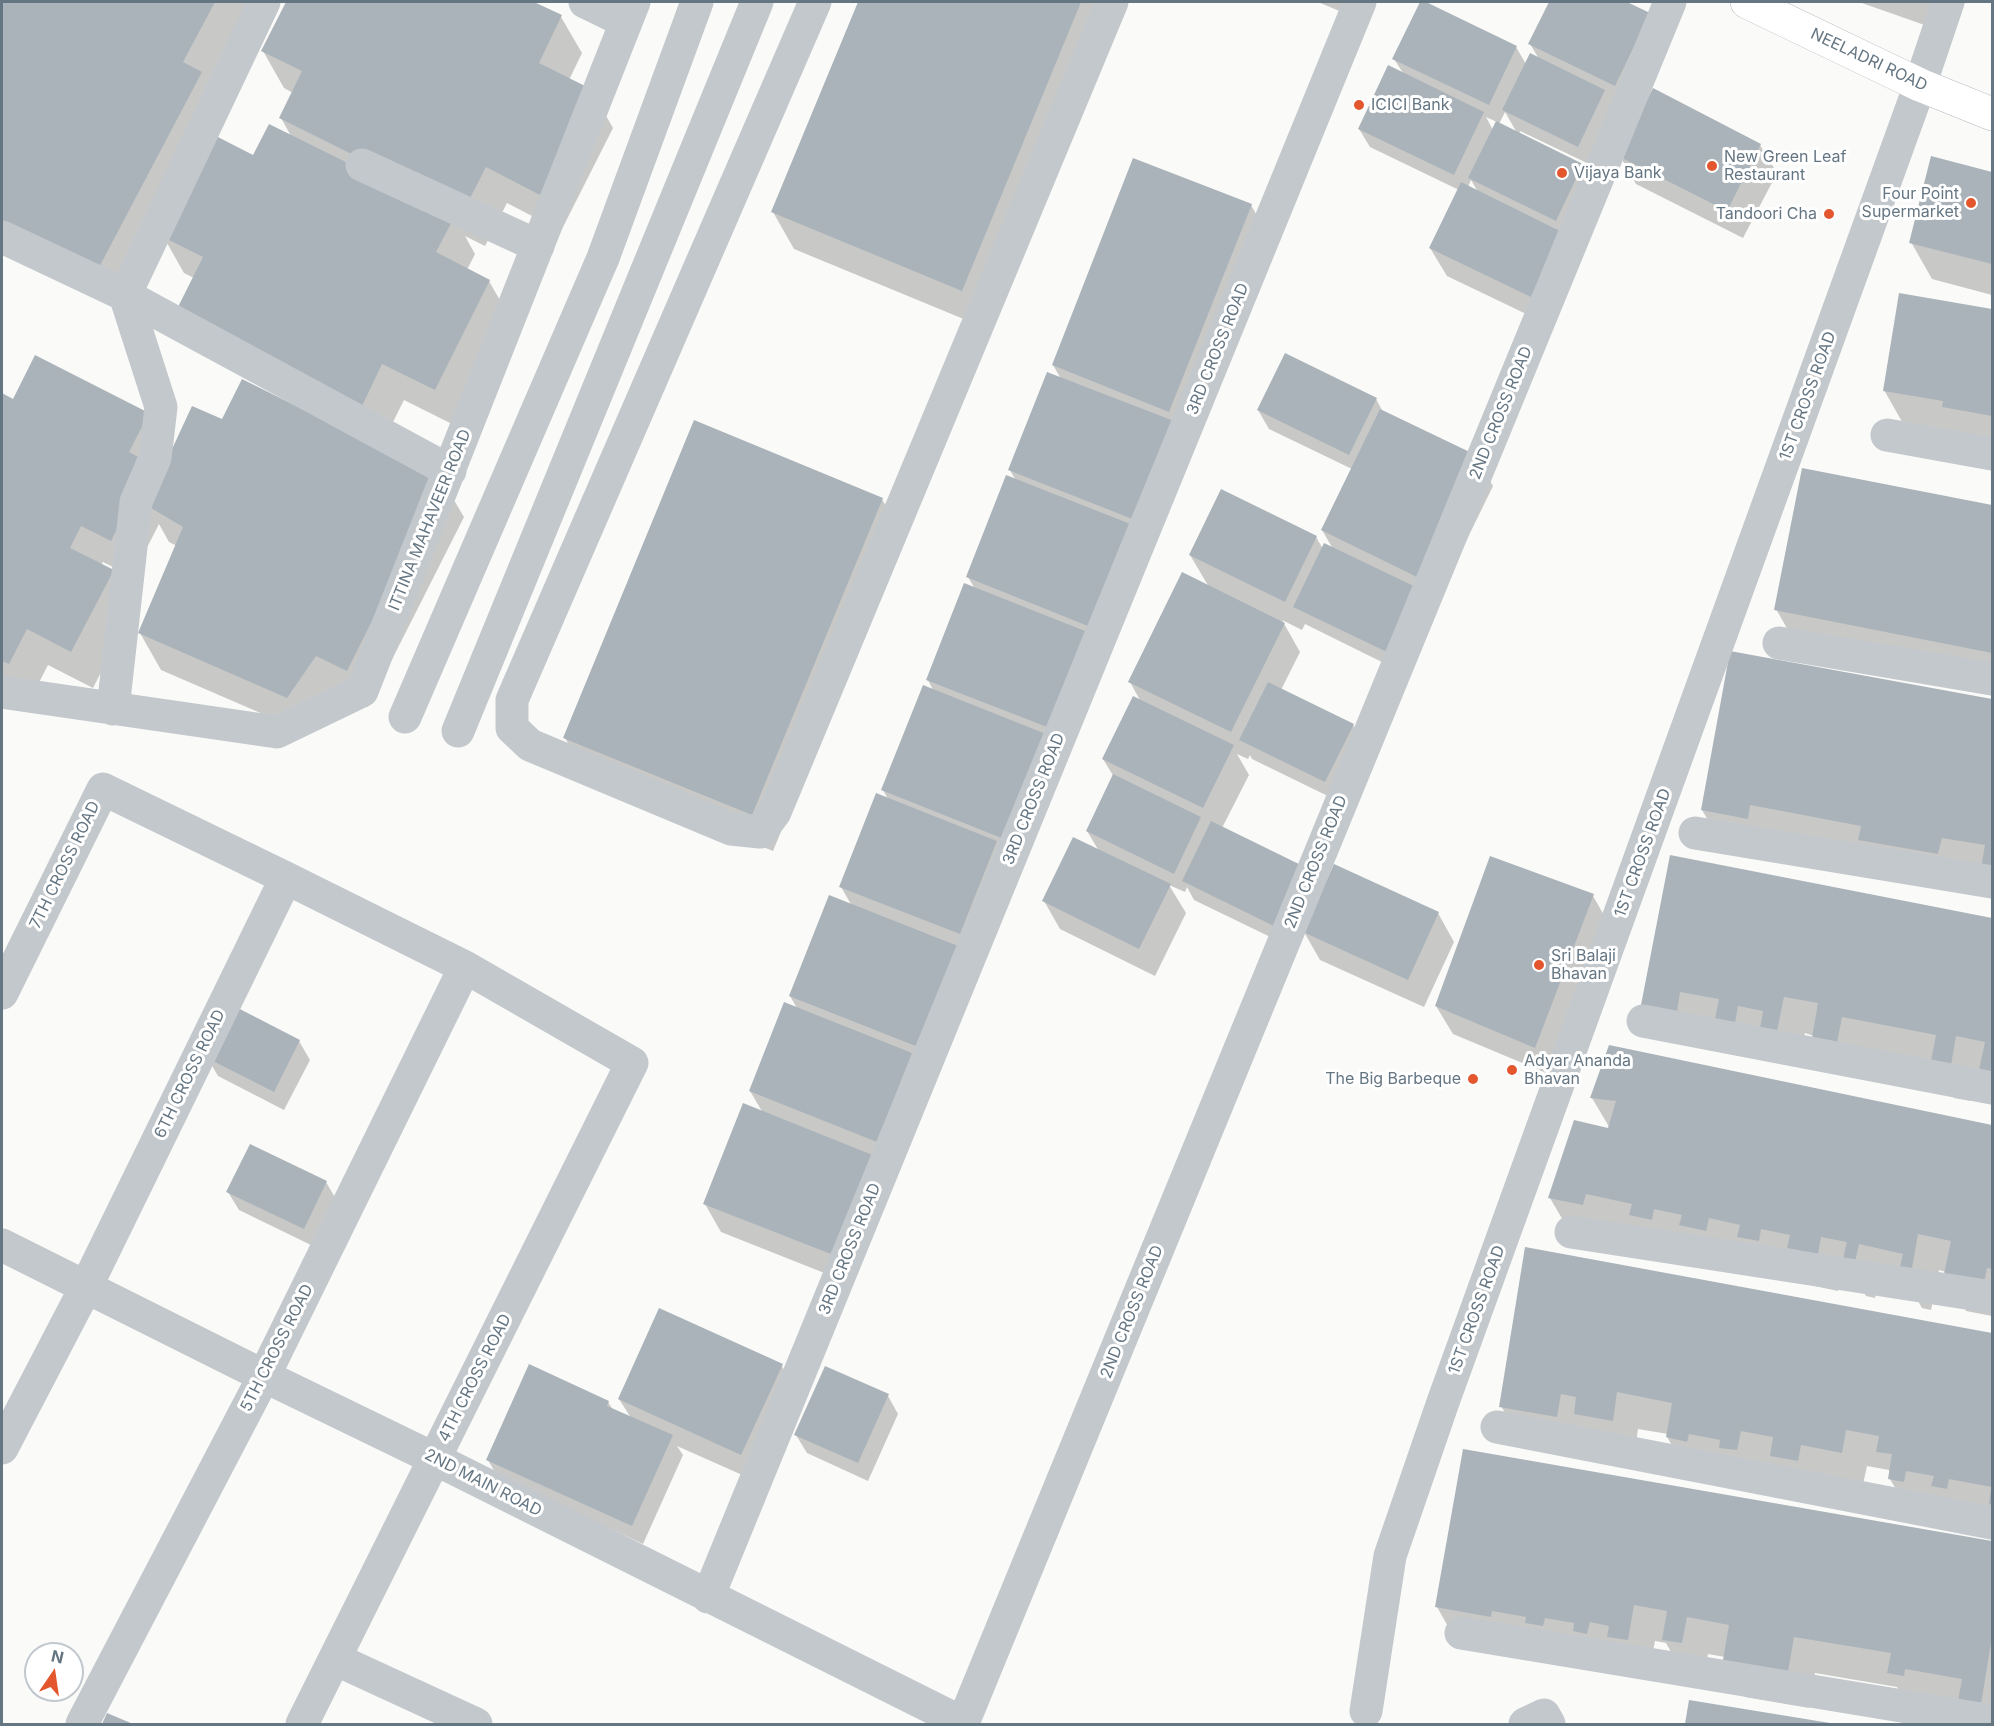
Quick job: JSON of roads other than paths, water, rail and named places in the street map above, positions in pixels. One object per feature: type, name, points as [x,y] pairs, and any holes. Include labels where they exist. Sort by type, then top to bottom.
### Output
[{"type":"main road","name":"NEELADRI ROAD","points":[[1747,2],[1920,86],[1992,114]]},
{"type":"street","points":[[113,709],[136,502],[155,458],[161,407],[125,295],[264,2]]},
{"type":"street","points":[[585,2],[630,12]]},
{"type":"street","points":[[405,717],[603,258],[697,2]]},
{"type":"street","points":[[458,731],[757,2]]},
{"type":"street","points":[[815,2],[512,700],[512,728],[530,745],[731,829],[760,832],[775,812],[1112,2]]},
{"type":"street","name":"3RD CROSS ROAD","points":[[708,1597],[1360,2]]},
{"type":"street","name":"2ND CROSS ROAD","points":[[963,1723],[1670,2]]},
{"type":"street","name":"1ST CROSS ROAD","points":[[1366,1720],[1390,1556],[1920,86],[1948,2]]},
{"type":"street","name":"ITTINA MAHAVEER ROAD","points":[[2,693],[277,732],[362,691],[630,12]]},
{"type":"street","points":[[362,165],[538,246]]},
{"type":"street","points":[[2,237],[125,295],[450,471]]},
{"type":"street","points":[[1887,435],[1992,454]]},
{"type":"street","points":[[1779,643],[1992,679]]},
{"type":"street","name":"7TH CROSS ROAD","points":[[2,993],[103,789],[286,878]]},
{"type":"street","points":[[1695,833],[1992,882]]},
{"type":"street","points":[[286,878],[465,967]]},
{"type":"street","name":"6TH CROSS ROAD","points":[[2,1448],[86,1287],[286,878]]},
{"type":"street","name":"4TH CROSS ROAD","points":[[302,1725],[632,1063],[465,967]]},
{"type":"street","name":"5TH CROSS ROAD","points":[[82,1725],[264,1376],[465,967]]},
{"type":"street","points":[[1643,1021],[1992,1088]]},
{"type":"street","points":[[1571,1232],[1992,1297]]},
{"type":"street","name":"2ND MAIN ROAD","points":[[2,1245],[963,1723]]},
{"type":"street","points":[[1497,1427],[1992,1523]]},
{"type":"street","points":[[1461,1633],[1992,1721]]},
{"type":"street","points":[[335,1659],[476,1725]]},
{"type":"street","points":[[1525,1725],[1544,1715],[1550,1725]]},
{"type":"place","name":"ICICI Bank","points":[[1359,105]]},
{"type":"place","name":"New Green Leaf Restaurant","points":[[1712,166]]},
{"type":"place","name":"Vijaya Bank","points":[[1562,173]]},
{"type":"place","name":"Four Point Supermarket","points":[[1971,203]]},
{"type":"place","name":"Tandoori Cha","points":[[1829,214]]},
{"type":"place","name":"Sri Balaji Bhavan","points":[[1539,965]]},
{"type":"place","name":"Adyar Ananda Bhavan","points":[[1512,1070]]},
{"type":"place","name":"The Big Barbeque","points":[[1473,1079]]}]
